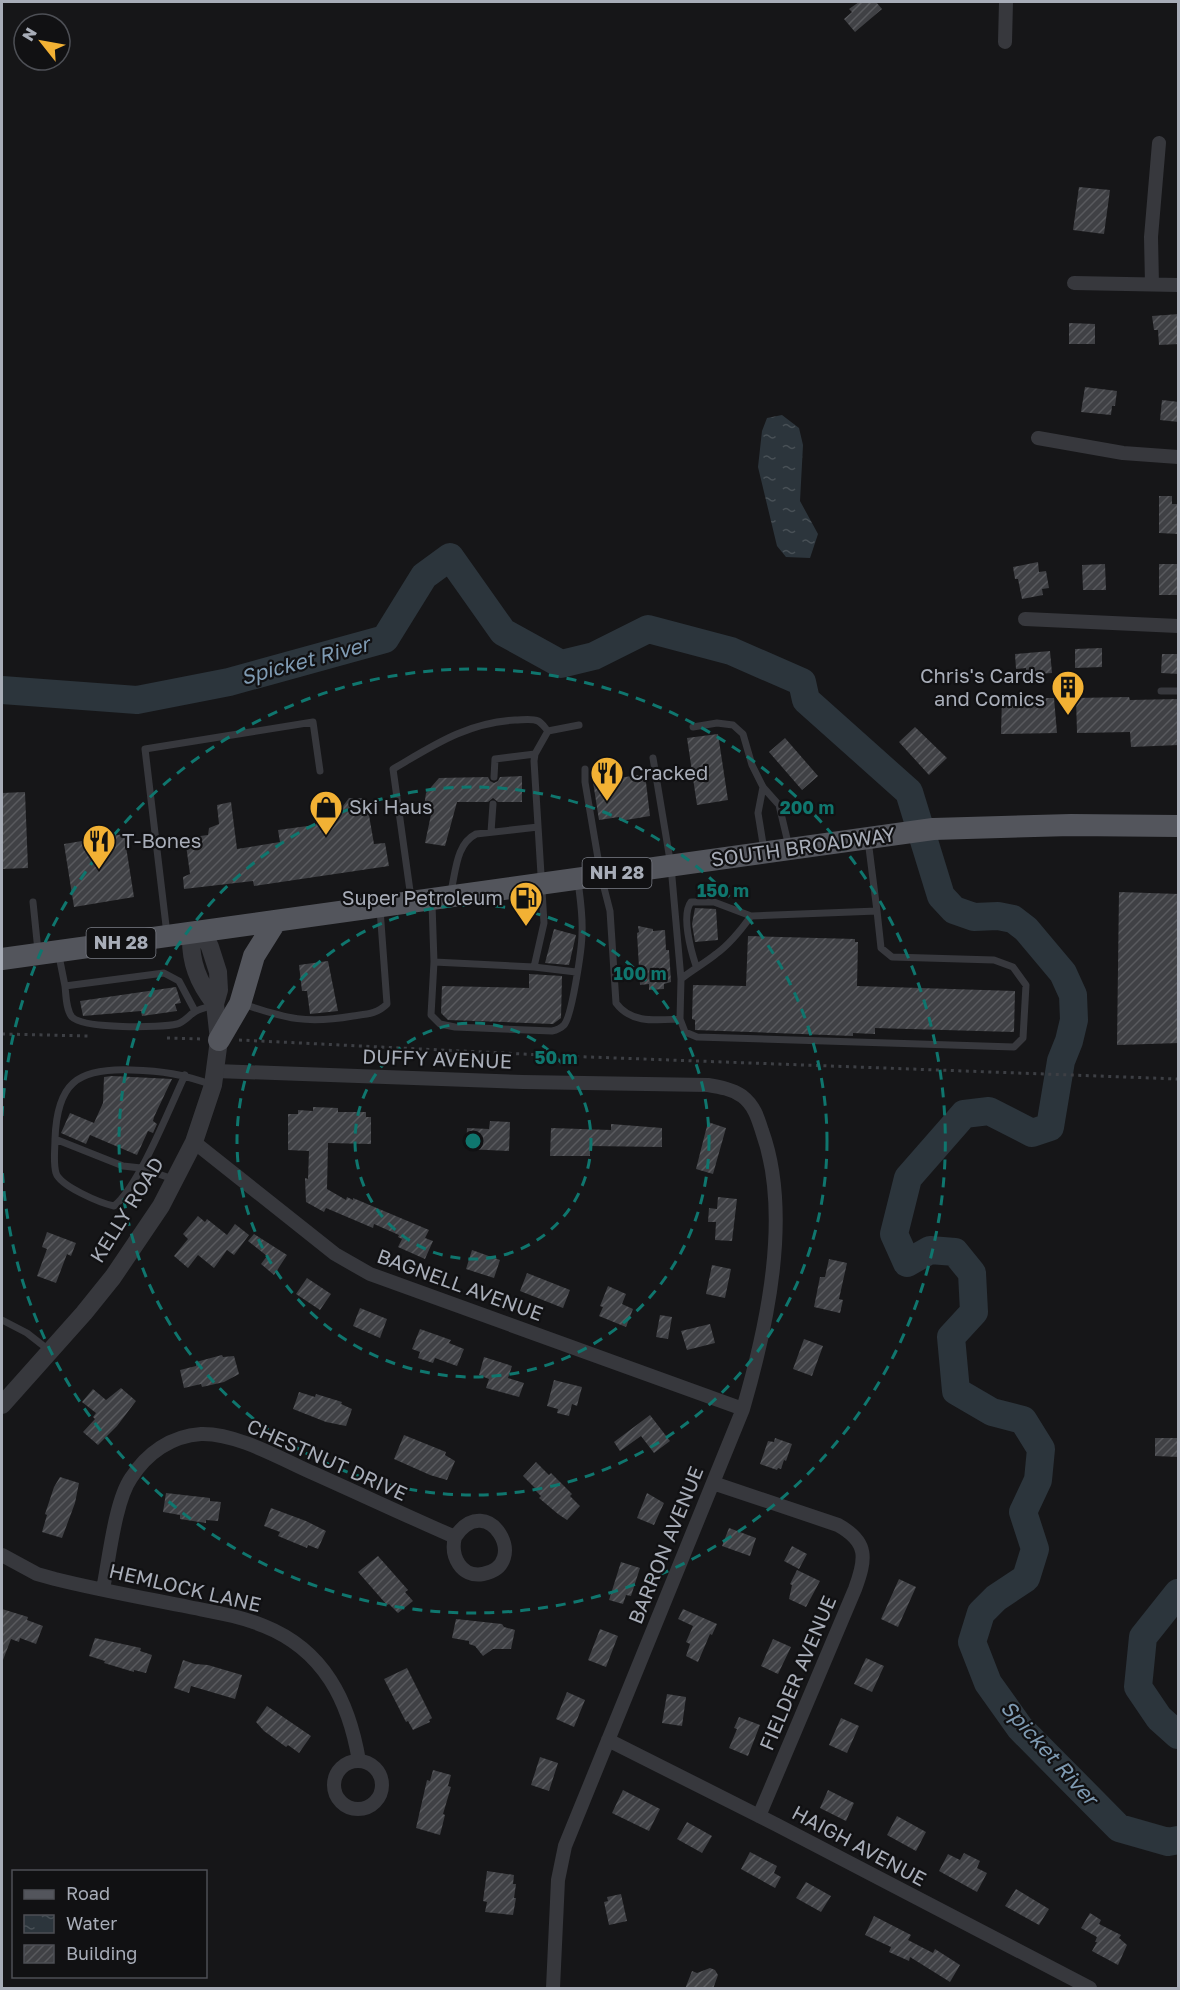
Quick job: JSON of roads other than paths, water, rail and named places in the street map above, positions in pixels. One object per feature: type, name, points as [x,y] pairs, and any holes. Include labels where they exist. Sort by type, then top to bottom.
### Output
[{"type":"main road","name":"SOUTH BROADWAY","points":[[2,959],[933,829],[1071,825],[1179,826]]},
{"type":"main road","points":[[219,1040],[240,1004],[254,956],[276,921]]},
{"type":"street","points":[[1005,42],[1006,2]]},
{"type":"street","points":[[1152,285],[1151,237],[1160,143]]},
{"type":"street","points":[[1074,283],[1179,285]]},
{"type":"street","points":[[1038,438],[1124,453],[1179,457]]},
{"type":"street","points":[[1025,620],[1179,626]]},
{"type":"street","name":"KELLY ROAD","points":[[2,1405],[113,1277],[140,1239],[175,1180],[194,1142],[215,1078],[219,1040],[215,1004],[219,990],[218,972],[210,947],[197,933]]},
{"type":"street","name":"DUFFY AVENUE","points":[[215,1078],[708,1085],[726,1088],[743,1097],[755,1111]]},
{"type":"street","name":"BARRON AVENUE","points":[[553,1989],[558,1880],[565,1846],[743,1409],[759,1357],[773,1260],[774,1185],[770,1152],[755,1111]]},
{"type":"street","name":"BAGNELL AVENUE","points":[[194,1142],[335,1254],[370,1274],[743,1409]]},
{"type":"street","name":"CHESTNUT DRIVE","points":[[103,1589],[121,1500],[129,1480],[143,1462],[160,1447],[180,1437],[203,1434],[225,1437],[247,1444],[455,1537]]},
{"type":"street","name":"FIELDER AVENUE","points":[[713,1483],[838,1525],[854,1536],[860,1544],[863,1555],[863,1567],[855,1589],[759,1816]]},
{"type":"street","name":"HEMLOCK LANE","points":[[2,1555],[37,1574],[238,1617],[282,1635],[316,1662],[335,1686],[349,1714],[359,1761]]},
{"type":"street","name":"HAIGH AVENUE","points":[[608,1740],[1090,1989]]},
{"type":"lane","points":[[1161,692],[1179,691]]},
{"type":"lane","points":[[548,731],[538,721],[529,719],[495,721],[450,736],[393,769],[431,899],[434,962],[431,1015],[434,1019],[446,1026],[552,1031],[563,1027],[570,1014],[582,933],[578,879]]},
{"type":"lane","points":[[167,937],[145,749],[314,722],[320,771]]},
{"type":"lane","points":[[693,727],[717,723],[733,725],[743,734],[763,787],[779,805],[790,849]]},
{"type":"lane","points":[[534,967],[544,923],[535,754],[548,731],[579,725]]},
{"type":"lane","points":[[494,777],[495,759],[535,754]]},
{"type":"lane","points":[[653,758],[671,866],[681,979],[680,1019],[685,1032],[697,1037],[1014,1047],[1023,1038],[1026,985],[1013,967],[994,960],[892,957],[881,948],[868,838]]},
{"type":"lane","points":[[585,769],[585,782],[601,876],[610,911],[615,1003],[620,1010],[639,1019],[650,1021],[680,1019]]},
{"type":"lane","points":[[763,787],[758,813],[765,853]]},
{"type":"lane","points":[[491,832],[493,804]]},
{"type":"lane","points":[[431,899],[464,843],[476,834],[538,827]]},
{"type":"lane","points":[[33,902],[48,953],[65,986],[68,1011],[71,1017],[93,1025],[127,1027],[177,1024],[195,1011],[215,1004]]},
{"type":"lane","points":[[696,966],[689,941],[687,911],[691,902],[714,902],[751,916],[877,911]]},
{"type":"lane","points":[[240,1004],[298,1020],[333,1020],[379,1012],[387,1004],[380,906]]},
{"type":"lane","points":[[681,979],[696,966],[716,955],[751,916]]},
{"type":"lane","points":[[434,962],[534,967],[576,972]]},
{"type":"lane","points":[[65,986],[164,973],[179,981],[195,1011]]},
{"type":"lane","points":[[185,1075],[141,1168],[120,1202],[114,1206],[108,1205],[67,1186],[58,1179],[55,1171],[58,1105],[66,1091],[77,1079],[90,1072],[105,1069],[166,1071],[215,1078]]},
{"type":"lane","points":[[55,1139],[123,1166],[141,1168],[175,1180]]},
{"type":"lane","points":[[2,1320],[27,1333],[50,1351]]},
{"type":"water","points":[[782,415],[799,428],[803,445],[800,501],[818,534],[810,558],[786,557],[777,546],[758,467],[762,431],[767,418]]},
{"type":"waterway","name":"Spicket River","points":[[2,690],[137,700],[229,682],[385,639],[424,576],[450,557],[503,632],[561,664],[594,656],[648,629],[731,651],[802,682],[806,700],[909,792],[941,896],[954,910],[974,917],[998,916],[1013,919],[1026,929],[1063,973],[1073,995],[1074,1020],[1061,1061],[1050,1127],[1032,1133],[989,1111],[964,1114],[908,1178],[894,1234],[907,1263],[930,1250],[955,1252],[972,1273],[974,1312],[951,1337],[956,1391],[992,1412],[1023,1420],[1041,1449],[1038,1480],[1023,1512],[1035,1549],[1026,1578],[996,1598],[981,1613],[972,1642],[988,1683],[1020,1728],[1119,1828],[1168,1842],[1178,1840]]},
{"type":"waterway","name":"Spicket River","points":[[1178,1593],[1143,1637],[1138,1687],[1159,1718],[1178,1735]]},
{"type":"place","name":"Chris's Cards and Comics","points":[[1068,716]]},
{"type":"place","name":"Cracked","points":[[607,802]]},
{"type":"place","name":"Ski Haus","points":[[326,836]]},
{"type":"place","name":"T-Bones","points":[[99,870]]},
{"type":"place","name":"Super Petroleum","points":[[526,927]]}]
